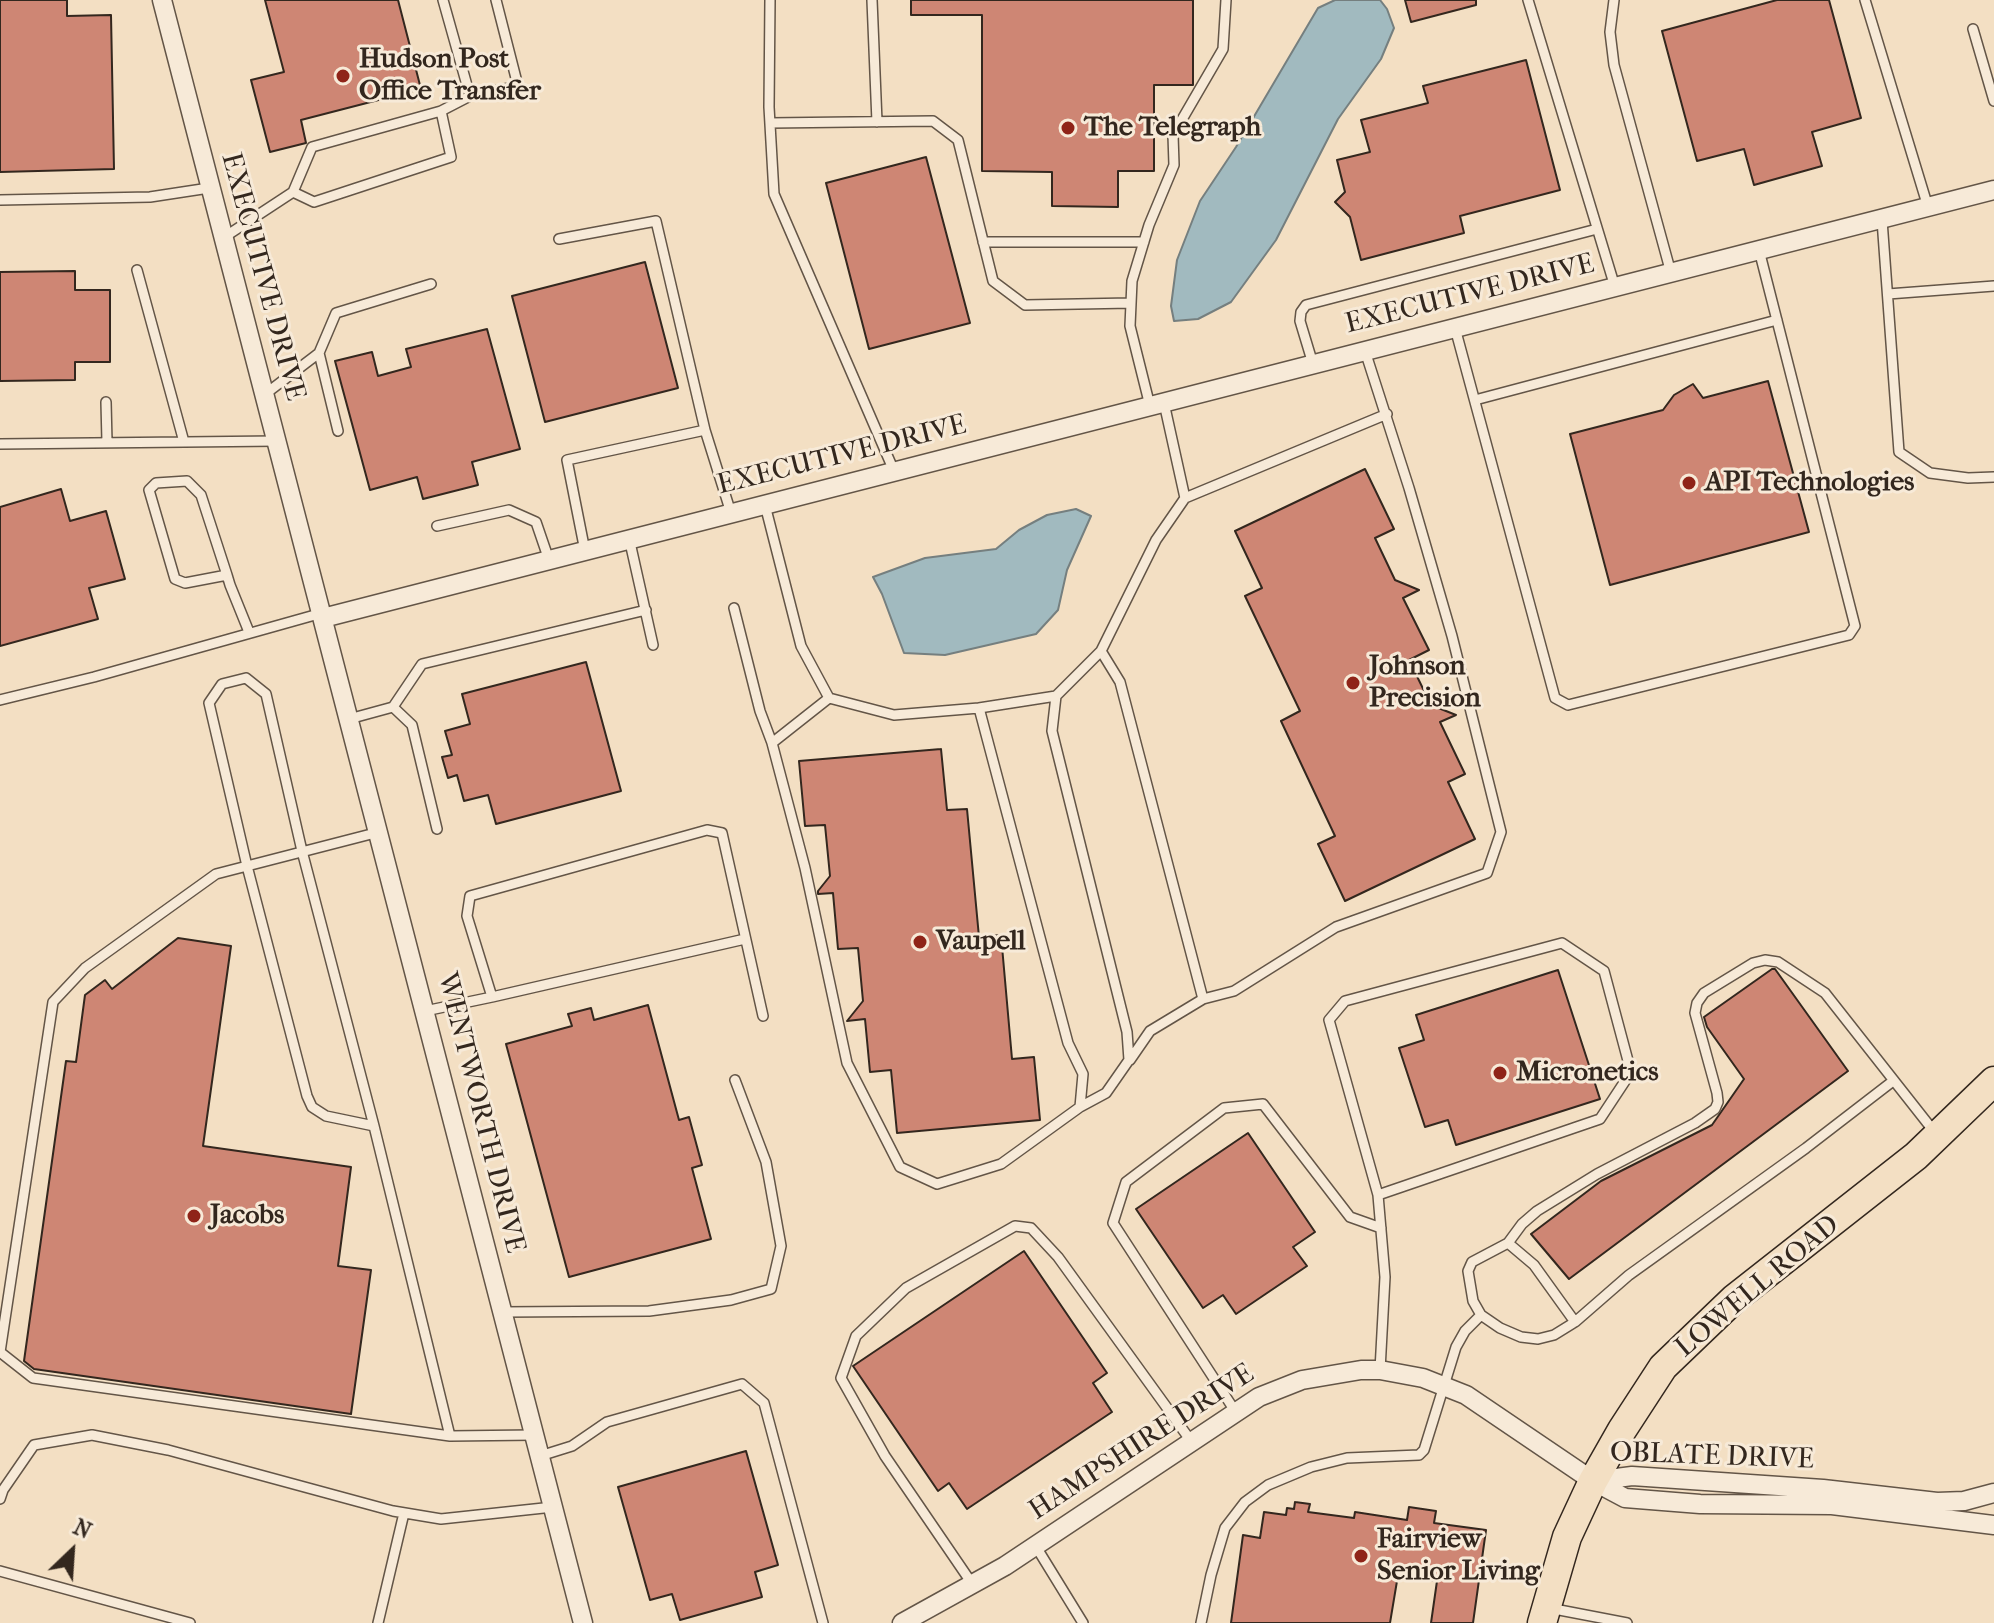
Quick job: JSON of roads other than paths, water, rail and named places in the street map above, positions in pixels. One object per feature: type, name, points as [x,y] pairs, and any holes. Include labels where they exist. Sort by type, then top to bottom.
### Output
[{"type":"main road","name":"LOWELL ROAD","points":[[1544,1615],[1567,1537],[1593,1481],[1663,1367],[1700,1328],[1734,1299],[1938,1137],[1994,1081]]},
{"type":"street","name":"EXECUTIVE DRIVE","points":[[162,0],[323,616],[1994,190]]},
{"type":"street","name":"WENTWORTH DRIVE","points":[[323,616],[583,1623]]},
{"type":"street","name":"HAMPSHIRE DRIVE","points":[[902,1623],[973,1585],[1235,1411],[1259,1397],[1302,1380],[1380,1370],[1423,1378],[1445,1386],[1494,1413],[1593,1481]]},
{"type":"street","name":"OBLATE DRIVE","points":[[1593,1481],[1643,1477],[1823,1489],[1937,1502],[1964,1501],[1994,1493]]},
{"type":"street","name":"OBLATE DRIVE","points":[[1593,1481],[1625,1498],[1832,1505],[1994,1525]]},
{"type":"lane","points":[[443,0],[470,96]]},
{"type":"lane","points":[[223,238],[293,192],[312,147],[441,111],[470,96],[518,86],[496,0]]},
{"type":"lane","points":[[770,0],[770,123],[774,194],[894,471]]},
{"type":"lane","points":[[872,0],[877,122]]},
{"type":"lane","points":[[1185,498],[1130,326],[1132,281],[1174,165],[1173,135],[1223,49],[1226,0]]},
{"type":"lane","points":[[1528,0],[1615,287]]},
{"type":"lane","points":[[1614,0],[1610,32],[1614,65],[1671,273]]},
{"type":"lane","points":[[1865,0],[1928,208]]},
{"type":"lane","points":[[1973,29],[1994,101]]},
{"type":"lane","points":[[293,192],[314,202],[451,157],[441,111]]},
{"type":"lane","points":[[770,123],[933,121],[958,140],[993,281],[1025,305],[1131,303]]},
{"type":"lane","points":[[0,200],[150,197],[209,188]]},
{"type":"lane","points":[[1882,220],[1899,452],[1930,473],[1968,478],[1994,477]]},
{"type":"lane","points":[[559,239],[656,221],[705,430],[731,514]]},
{"type":"lane","points":[[1313,364],[1300,321],[1306,305],[1597,229]]},
{"type":"lane","points":[[983,242],[1144,242]]},
{"type":"lane","points":[[1455,328],[1555,698],[1568,705],[1849,635],[1855,626],[1759,250]]},
{"type":"lane","points":[[137,270],[184,442]]},
{"type":"lane","points":[[264,395],[319,353],[336,313],[431,284]]},
{"type":"lane","points":[[1888,294],[1994,286]]},
{"type":"lane","points":[[1475,400],[1777,320]]},
{"type":"lane","points":[[734,608],[805,868],[847,1063],[900,1167],[937,1184],[1001,1164],[1080,1107],[1106,1093],[1150,1031],[1203,999],[1234,991],[1336,927],[1487,873],[1501,832],[1452,636],[1387,414],[1365,351]]},
{"type":"lane","points":[[319,353],[338,431]]},
{"type":"lane","points":[[106,402],[107,442]]},
{"type":"lane","points":[[765,505],[801,646],[829,698],[894,715],[979,708],[1056,696],[1101,651],[1156,540],[1185,498],[1387,414]]},
{"type":"lane","points":[[585,551],[567,460],[705,430]]},
{"type":"lane","points":[[0,444],[277,441]]},
{"type":"lane","points":[[227,575],[185,583],[175,579],[149,490],[156,483],[187,481],[201,495],[249,632]]},
{"type":"lane","points":[[437,526],[509,510],[536,522],[549,560]]},
{"type":"lane","points":[[629,538],[653,645]]},
{"type":"lane","points":[[349,719],[393,707],[422,664],[646,610]]},
{"type":"lane","points":[[0,700],[94,677],[249,632],[323,616]]},
{"type":"lane","points":[[1101,651],[1120,682],[1203,999]]},
{"type":"lane","points":[[374,1126],[326,1116],[312,1107],[247,866],[209,703],[222,684],[246,678],[266,694],[302,851],[374,1126],[450,1436]]},
{"type":"lane","points":[[1056,696],[1052,731],[1127,1032],[1129,1060]]},
{"type":"lane","points":[[772,743],[829,698]]},
{"type":"lane","points":[[393,707],[412,725],[437,829]]},
{"type":"lane","points":[[979,708],[1068,1043],[1083,1074],[1080,1107]]},
{"type":"lane","points":[[492,997],[467,916],[470,896],[707,830],[722,833],[763,1016]]},
{"type":"lane","points":[[379,832],[216,874],[85,968],[53,1002],[0,1352],[33,1378],[450,1436],[535,1435]]},
{"type":"lane","points":[[425,1011],[745,939]]},
{"type":"lane","points":[[1378,1195],[1600,1119],[1631,1072],[1604,971],[1562,943],[1345,1001],[1329,1020],[1378,1195],[1385,1277],[1380,1370]]},
{"type":"lane","points":[[1893,1081],[1806,1148],[1629,1275],[1575,1322],[1554,1335],[1538,1339],[1521,1337],[1481,1315],[1471,1293],[1468,1271],[1472,1262],[1508,1243],[1537,1211],[1715,1109],[1717,1093],[1695,1013],[1697,1003],[1704,993],[1753,963],[1765,960],[1778,962],[1825,993],[1938,1137]]},
{"type":"lane","points":[[503,1312],[649,1311],[731,1300],[771,1289],[781,1246],[766,1162],[735,1080]]},
{"type":"lane","points":[[1235,1411],[1113,1223],[1126,1182],[1224,1108],[1263,1104],[1350,1217],[1381,1228]]},
{"type":"lane","points":[[973,1585],[885,1456],[841,1378],[856,1336],[906,1288],[1015,1226],[1031,1228],[1058,1257],[1191,1441]]},
{"type":"lane","points":[[1508,1243],[1534,1265],[1575,1322]]},
{"type":"lane","points":[[1201,1623],[1225,1528],[1245,1502],[1268,1485],[1311,1467],[1347,1458],[1419,1455],[1424,1450],[1456,1347],[1465,1331],[1481,1315]]},
{"type":"lane","points":[[540,1456],[572,1446],[607,1422],[742,1384],[764,1403],[823,1623]]},
{"type":"lane","points":[[0,1499],[34,1445],[92,1435],[168,1450],[393,1511],[441,1519],[553,1507]]},
{"type":"lane","points":[[378,1623],[404,1513]]},
{"type":"lane","points":[[1035,1545],[1083,1623]]},
{"type":"lane","points":[[0,1571],[190,1623]]},
{"type":"lane","points":[[1544,1615],[1627,1623]]},
{"type":"water","points":[[1335,0],[1380,0],[1394,28],[1381,59],[1338,119],[1276,240],[1231,302],[1198,319],[1174,321],[1171,306],[1177,260],[1200,201],[1236,147],[1318,8]]},
{"type":"water","points":[[1076,509],[1091,516],[1067,570],[1058,610],[1036,634],[945,655],[904,653],[873,577],[925,558],[996,549],[1019,530],[1047,515]]},
{"type":"place","name":"Hudson Post Office Transfer","points":[[343,76]]},
{"type":"place","name":"The Telegraph","points":[[1068,128]]},
{"type":"place","name":"API Technologies","points":[[1689,483]]},
{"type":"place","name":"Johnson Precision","points":[[1353,683]]},
{"type":"place","name":"Vaupell","points":[[920,942]]},
{"type":"place","name":"Micronetics","points":[[1500,1073]]},
{"type":"place","name":"Jacobs","points":[[194,1216]]},
{"type":"place","name":"Fairview Senior Living","points":[[1361,1556]]}]
